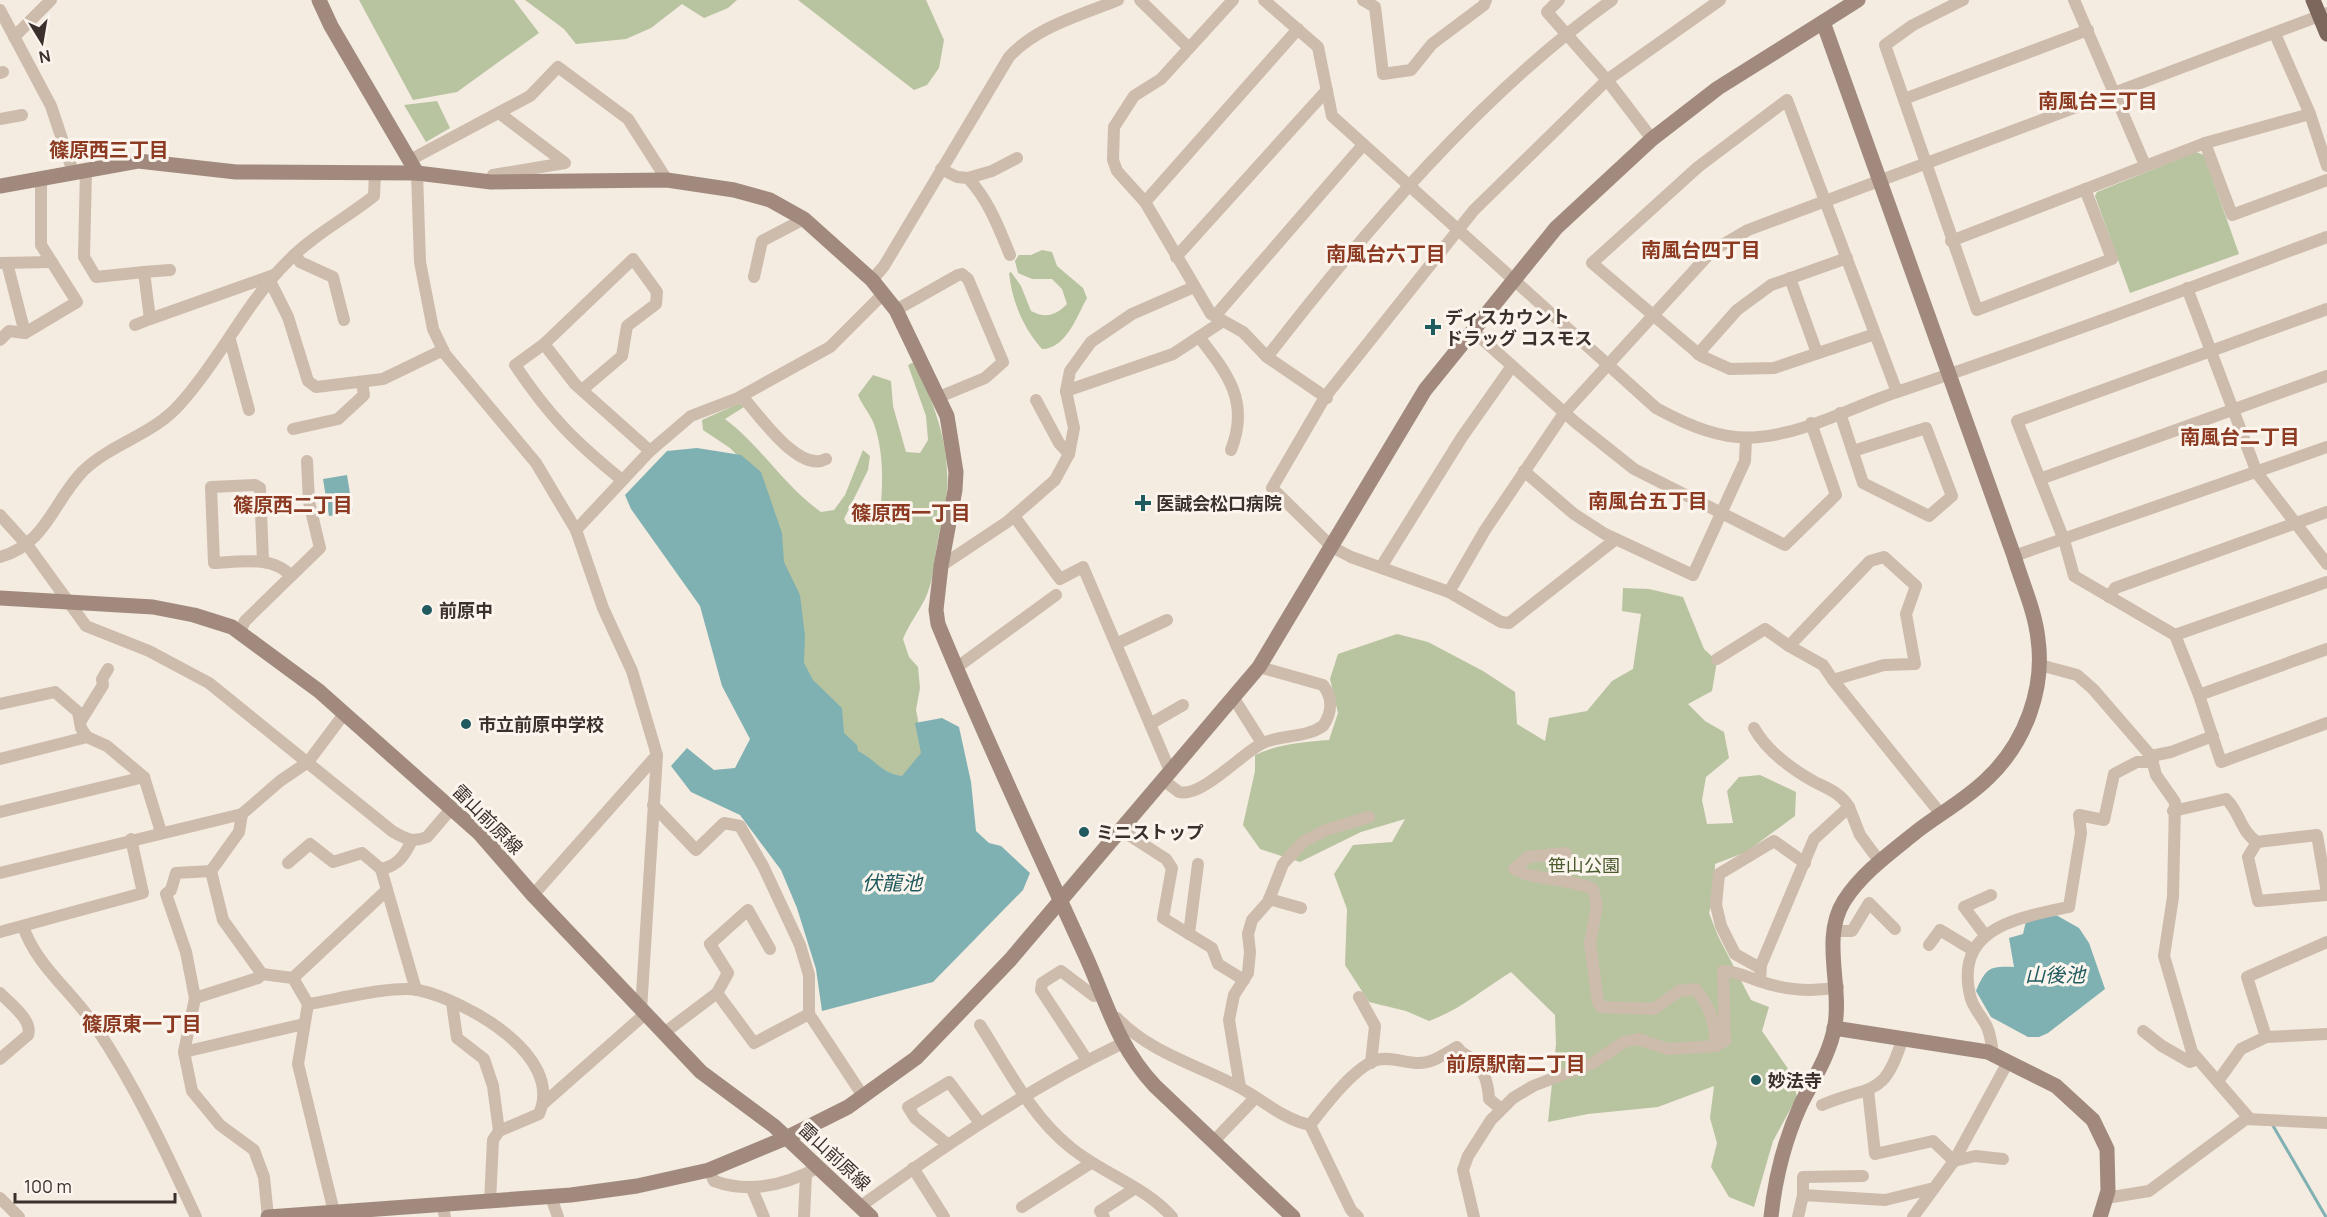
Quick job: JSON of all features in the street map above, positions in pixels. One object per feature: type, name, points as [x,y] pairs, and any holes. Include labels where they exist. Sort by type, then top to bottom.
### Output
[{"type":"main road","points":[[2313,0],[2323,14],[2327,34]]},
{"type":"street","points":[[14,37],[51,0]]},
{"type":"street","points":[[319,0],[331,26],[413,167],[420,262],[425,299],[433,329],[443,350],[536,463],[576,530],[603,608],[632,671],[657,754],[643,1012],[544,1103],[539,1114],[499,1131]]},
{"type":"street","points":[[872,280],[884,266],[1009,57],[1020,45],[1044,31],[1118,0]]},
{"type":"street","points":[[1140,0],[1189,48]]},
{"type":"street","points":[[1233,0],[1161,79],[1134,96],[1114,128],[1113,160],[1117,171],[1145,202],[1194,287],[1219,319],[1242,333],[1267,357],[1326,397]]},
{"type":"street","points":[[1264,0],[1318,46],[1332,116],[1511,280],[1609,363],[1656,408],[1680,420],[1732,438],[1760,438],[1812,423],[1948,376],[2327,237]]},
{"type":"street","points":[[1363,0],[1375,8],[1383,74],[1411,70],[1432,44],[1484,5],[1486,0]]},
{"type":"street","points":[[1559,0],[1546,12],[1607,80],[1652,139]]},
{"type":"street","points":[[1267,357],[1409,187],[1456,138],[1564,34],[1612,0]]},
{"type":"street","points":[[1616,539],[1509,623],[1501,622],[1449,592],[1332,547],[1272,488],[1326,397],[1473,210],[1607,80],[1720,0]]},
{"type":"street","points":[[211,871],[176,873],[171,890],[166,894],[186,952],[195,998],[183,1052],[192,1091],[220,1125],[254,1150],[264,1178],[268,1217],[443,1211],[490,1203],[637,1186],[709,1170],[786,1138],[848,1107],[916,1058],[1010,960],[1259,667],[1425,390],[1511,280],[1556,228],[1652,139],[1718,88],[1858,0]]},
{"type":"street","points":[[1963,0],[1913,25],[1885,45],[1951,241],[1977,310],[2112,259],[2085,189]]},
{"type":"street","points":[[2074,0],[2145,165]]},
{"type":"street","points":[[0,10],[51,106],[80,171],[84,257],[96,277],[170,270]]},
{"type":"street","points":[[1449,592],[1524,471],[1564,413],[1712,251],[1748,230],[1879,179],[2116,94],[2323,14]]},
{"type":"street","points":[[1771,1217],[1774,1185],[1784,1151],[1800,1106],[1829,1050],[1834,1028],[1838,987],[1832,951],[1834,931],[1842,904],[1855,884],[1880,862],[1940,813],[1988,779],[2016,745],[2031,714],[2040,665],[2038,637],[2014,556],[1823,22]]},
{"type":"street","points":[[1145,202],[1298,29]]},
{"type":"street","points":[[1904,99],[2088,30]]},
{"type":"street","points":[[2275,34],[2310,114],[2327,166]]},
{"type":"street","points":[[413,167],[530,96],[558,68],[628,119],[667,180]]},
{"type":"street","points":[[1176,257],[1327,90]]},
{"type":"street","points":[[1875,334],[1774,368],[1730,369],[1698,354],[1592,263],[1698,167],[1787,100],[1897,392]]},
{"type":"street","points":[[491,182],[493,175],[565,163],[499,113]]},
{"type":"street","points":[[1951,241],[2205,143],[2310,114]]},
{"type":"street","points":[[0,119],[22,115]]},
{"type":"street","points":[[2205,143],[2232,214],[2327,180]]},
{"type":"street","points":[[1066,391],[1173,354],[1199,337],[1219,319],[1363,145]]},
{"type":"street","points":[[941,169],[957,177],[968,178],[992,171],[1017,158]]},
{"type":"street","points":[[0,186],[138,161],[236,172],[375,174],[413,167],[491,182],[667,180],[734,189],[770,200],[804,219],[872,280],[896,310],[947,416],[956,471],[955,490],[941,566],[936,610],[938,624],[1122,1044],[1138,1068],[1293,1217]]},
{"type":"street","points":[[0,557],[28,546],[84,470],[108,452],[144,434],[165,419],[198,382],[273,278],[295,254],[317,234],[352,214],[374,196],[375,174]]},
{"type":"street","points":[[968,178],[987,201],[1010,255]]},
{"type":"street","points":[[0,340],[9,332],[26,333],[77,302],[41,245],[41,180]]},
{"type":"street","points":[[754,277],[762,242],[804,219]]},
{"type":"street","points":[[295,254],[300,262],[333,277],[344,321]]},
{"type":"street","points":[[1698,354],[1737,310],[1771,285],[1847,258]]},
{"type":"street","points":[[582,390],[622,356],[627,326],[656,304],[657,292],[633,259],[543,344],[515,365],[540,403],[572,439],[622,480]]},
{"type":"street","points":[[26,333],[3,263],[52,262]]},
{"type":"street","points":[[144,272],[150,319]]},
{"type":"street","points":[[896,310],[958,275],[962,274],[968,279],[1003,362],[985,378],[939,397]]},
{"type":"street","points":[[273,278],[288,316],[308,381],[316,387],[383,379],[443,350]]},
{"type":"street","points":[[135,325],[273,278]]},
{"type":"street","points":[[1791,278],[1817,353]]},
{"type":"street","points":[[941,566],[1014,516],[1055,480],[1069,454],[1074,428],[1066,391],[1070,371],[1091,342],[1132,314],[1194,287]]},
{"type":"street","points":[[2187,288],[2257,473],[2327,564]]},
{"type":"street","points":[[576,530],[650,451],[691,417],[742,396],[830,347],[883,294]]},
{"type":"street","points":[[2327,309],[2017,421],[2064,540],[2074,576],[2175,635],[2199,695],[2221,762],[2327,723]]},
{"type":"street","points":[[1472,330],[1564,413],[1634,469],[1785,545],[1836,495],[1812,423]]},
{"type":"street","points":[[232,336],[251,404]]},
{"type":"street","points":[[1199,337],[1217,360],[1233,387],[1239,427],[1231,450]]},
{"type":"street","points":[[543,344],[582,390],[650,451]]},
{"type":"street","points":[[1381,567],[1462,437],[1512,366]]},
{"type":"street","points":[[2040,479],[2327,376]]},
{"type":"street","points":[[293,429],[338,419],[364,395],[363,382]]},
{"type":"street","points":[[742,396],[790,450],[806,461],[821,462],[826,459]]},
{"type":"street","points":[[1036,400],[1059,443],[1069,454]]},
{"type":"street","points":[[1840,413],[1863,483],[1929,516],[1952,496],[1926,428],[1853,451]]},
{"type":"street","points":[[1524,471],[1574,514],[1616,539],[1692,574],[1745,461],[1746,438]]},
{"type":"street","points":[[2014,556],[2327,447]]},
{"type":"street","points":[[239,633],[245,621],[320,548],[309,502],[307,461]]},
{"type":"street","points":[[263,561],[260,488],[255,485],[211,487],[214,563],[263,561],[287,571],[291,576]]},
{"type":"street","points":[[2109,597],[2115,588],[2327,512]]},
{"type":"street","points":[[0,515],[28,546],[86,626],[150,651],[209,683],[392,831],[412,840],[427,837],[451,809]]},
{"type":"street","points":[[1014,516],[1060,579],[1083,567],[1150,723],[1166,776],[1179,792],[1194,791],[1262,743],[1319,729],[1328,718],[1331,705],[1323,685],[1259,667]]},
{"type":"street","points":[[1789,646],[1870,561],[1884,557],[1916,586],[1906,614],[1915,664],[1884,665],[1833,680]]},
{"type":"street","points":[[2175,635],[2327,582]]},
{"type":"street","points":[[956,668],[1056,595]]},
{"type":"street","name":"雷山前原線","points":[[0,598],[65,600],[153,607],[194,615],[232,627],[319,691],[480,834],[533,895],[701,1072],[786,1138],[812,1171],[866,1211]]},
{"type":"street","points":[[1116,644],[1167,620]]},
{"type":"street","points":[[1718,659],[1765,629],[1823,665],[1940,813]]},
{"type":"street","points":[[2199,695],[2327,649]]},
{"type":"street","points":[[2040,665],[2077,675],[2093,689],[2152,759],[2156,775],[2175,802],[2173,811],[2173,897],[2164,956],[2179,1015],[2192,1052],[2249,1118]]},
{"type":"street","points":[[80,722],[103,685],[102,679],[108,669]]},
{"type":"street","points":[[0,704],[55,692],[78,712],[87,737]]},
{"type":"street","points":[[1233,697],[1262,743]]},
{"type":"street","points":[[1150,723],[1183,705]]},
{"type":"street","points":[[0,873],[131,839],[242,814],[280,781],[308,762],[344,714]]},
{"type":"street","points":[[1755,728],[1764,745],[1811,780],[1842,795],[1860,835],[1880,862]]},
{"type":"street","points":[[1993,1055],[1988,1028],[1971,1000],[1968,966],[1972,950],[1991,930],[2030,915],[2069,907],[2081,833],[2079,815],[2104,820],[2114,774],[2137,762],[2152,759],[2213,736]]},
{"type":"street","points":[[0,759],[87,737],[107,746],[144,777],[161,832]]},
{"type":"street","points":[[533,895],[657,754]]},
{"type":"street","points":[[0,812],[144,777]]},
{"type":"street","points":[[2173,811],[2226,799],[2234,805],[2236,818],[2249,837],[2257,842],[2317,835],[2327,894],[2258,901],[2248,857],[2257,842]]},
{"type":"street","points":[[653,805],[696,850],[724,823],[740,825],[763,866],[800,945],[808,975],[809,1014],[863,1096]]},
{"type":"street","points":[[1760,981],[1760,968],[1814,839],[1849,807]]},
{"type":"street","points":[[242,814],[239,832],[211,871],[223,920],[262,974],[293,978]]},
{"type":"street","points":[[1240,1087],[1230,1020],[1234,995],[1244,980],[1249,966],[1248,934],[1252,920],[1269,899],[1283,864],[1303,842],[1326,830],[1369,817]]},
{"type":"street","points":[[1121,830],[1166,859],[1172,868],[1163,918],[1212,948],[1218,964],[1244,980]]},
{"type":"street","points":[[0,932],[142,893],[131,839]]},
{"type":"street","points":[[381,869],[393,867],[412,840]]},
{"type":"street","points":[[1760,968],[1735,954],[1721,926],[1716,905],[1719,874],[1774,841],[1805,862]]},
{"type":"street","points":[[288,863],[309,844],[333,862],[362,853],[381,869],[416,990]]},
{"type":"street","points":[[1566,853],[1528,857],[1514,869],[1536,878],[1564,879],[1593,889],[1598,906],[1590,943],[1598,1002],[1601,1007],[1654,1009],[1679,991],[1695,989],[1708,1004],[1715,1030],[1716,1046]]},
{"type":"street","points":[[1189,934],[1198,864]]},
{"type":"street","points":[[293,978],[387,890]]},
{"type":"street","points":[[1986,935],[1964,907],[1991,895]]},
{"type":"street","points":[[1269,899],[1301,908]]},
{"type":"street","points":[[1834,931],[1852,931],[1869,903],[1895,929]]},
{"type":"street","points":[[664,1033],[717,993],[728,973],[710,944],[748,910],[770,949]]},
{"type":"street","points":[[23,926],[29,943],[94,1024],[164,1148],[196,1217]]},
{"type":"street","points":[[1929,945],[1940,930],[1972,950]]},
{"type":"street","points":[[2266,1036],[2247,977],[2327,942]]},
{"type":"street","points":[[1474,1217],[1464,1170],[1479,1137],[1500,1108],[1533,1086],[1593,1063],[1624,1042],[1638,1039],[1668,1049],[1716,1046],[1725,1041],[1727,1020],[1723,970],[1760,981],[1813,992],[1838,987]]},
{"type":"street","points":[[1087,1060],[1041,990],[1042,983],[1061,971],[1094,996],[1101,994]]},
{"type":"street","points":[[195,998],[258,978],[262,974]]},
{"type":"street","points":[[293,978],[308,1004],[298,1064],[342,1213]]},
{"type":"street","points":[[308,1004],[416,990],[452,1003],[507,1032],[527,1053],[539,1078],[544,1103]]},
{"type":"street","points":[[717,993],[754,1043],[809,1014]]},
{"type":"street","points":[[0,1059],[28,1035],[30,1030],[27,1022],[1,997]]},
{"type":"street","points":[[1359,997],[1375,1026],[1371,1063]]},
{"type":"street","points":[[452,1003],[457,1038],[484,1059],[493,1086],[499,1131],[494,1140],[490,1203]]},
{"type":"street","points":[[1112,1020],[1117,1018],[1129,1031],[1148,1044],[1240,1087],[1298,1122],[1310,1125]]},
{"type":"street","points":[[183,1052],[304,1024]]},
{"type":"street","points":[[980,1025],[1045,1125],[1091,1163],[1162,1205],[1172,1217]]},
{"type":"street","points":[[1834,1028],[1993,1055],[2056,1086],[2092,1120],[2108,1149],[2108,1191],[2100,1217]]},
{"type":"street","points":[[2143,1030],[2162,1046],[2190,1062],[2198,1059]]},
{"type":"street","points":[[2218,1081],[2241,1049],[2266,1036],[2327,1034]]},
{"type":"street","points":[[1822,1105],[1868,1090],[1879,1084],[1892,1071],[1902,1040]]},
{"type":"street","points":[[866,1211],[913,1168],[947,1144],[1087,1060],[1122,1044]]},
{"type":"street","points":[[1310,1125],[1359,1071],[1371,1063],[1393,1059],[1420,1063],[1435,1059],[1457,1047],[1461,1054],[1471,1058],[1488,1081],[1489,1099],[1500,1108]]},
{"type":"street","points":[[1913,1217],[1954,1161],[2008,1062]]},
{"type":"street","points":[[947,1144],[915,1118],[908,1107],[949,1082],[980,1123]]},
{"type":"street","points":[[1868,1090],[1875,1154],[1933,1141],[1954,1161]]},
{"type":"street","points":[[1213,1142],[1256,1098]]},
{"type":"street","points":[[2106,1198],[2149,1191],[2233,1126],[2249,1118],[2327,1123]]},
{"type":"street","points":[[1310,1125],[1351,1210],[1358,1217]]},
{"type":"street","points":[[1954,1161],[1975,1156],[2003,1159]]},
{"type":"street","points":[[1022,1207],[1091,1163]]},
{"type":"street","points":[[913,1168],[944,1217]]},
{"type":"street","points":[[709,1170],[714,1181],[731,1187],[752,1189],[812,1171],[804,1217]]},
{"type":"street","points":[[1798,1217],[1803,1195],[1803,1177],[1863,1176]]},
{"type":"street","points":[[1104,1217],[1100,1211],[1134,1188]]},
{"type":"street","points":[[1803,1195],[1885,1200],[1934,1188]]},
{"type":"street","points":[[752,1189],[764,1217]]},
{"type":"street","points":[[551,1197],[558,1217]]},
{"type":"street","points":[[0,1198],[19,1217]]},
{"type":"green space","points":[[359,0],[514,0],[539,33],[457,92],[413,100]]},
{"type":"green space","points":[[525,0],[737,0],[728,8],[704,18],[682,4],[651,28],[626,39],[576,44],[564,29]]},
{"type":"green space","points":[[798,0],[926,0],[944,40],[939,68],[927,85],[914,90]]},
{"type":"green space","points":[[437,101],[450,128],[426,142],[404,105]]},
{"type":"green space","points":[[2196,152],[2204,155],[2239,254],[2130,293],[2095,196],[2097,192]]},
{"type":"green space","points":[[1042,250],[1052,252],[1057,266],[1083,288],[1087,298],[1064,338],[1050,348],[1042,349],[1029,332],[1020,314],[1009,273],[1011,272],[1021,286],[1031,311],[1041,315],[1050,315],[1059,311],[1067,304],[1062,289],[1052,279],[1032,279],[1018,273],[1015,261],[1019,255],[1031,255]]},
{"type":"green space","points":[[914,362],[939,424],[946,457],[947,490],[930,586],[903,639],[909,657],[918,667],[920,688],[916,710],[924,752],[903,779],[889,779],[852,750],[799,667],[752,470],[730,448],[703,430],[702,420],[740,403],[744,407],[725,419],[750,441],[795,490],[821,512],[834,510],[845,495],[863,450],[870,456],[868,470],[844,519],[847,524],[861,525],[880,514],[882,469],[880,446],[874,424],[858,395],[873,375],[891,381],[893,406],[906,452],[920,453],[928,440],[926,416],[908,365]]},
{"type":"green space","name":"笹山公園","points":[[1623,588],[1649,589],[1683,597],[1704,649],[1717,661],[1712,691],[1688,704],[1705,721],[1724,732],[1729,758],[1706,777],[1702,800],[1707,824],[1733,823],[1727,791],[1739,777],[1760,775],[1796,792],[1795,816],[1746,852],[1715,864],[1714,895],[1709,913],[1718,936],[1751,1000],[1769,1007],[1762,1031],[1791,1073],[1797,1097],[1773,1141],[1754,1207],[1729,1197],[1711,1167],[1717,1143],[1710,1118],[1714,1086],[1658,1107],[1588,1114],[1548,1122],[1556,1044],[1555,1015],[1511,972],[1461,1005],[1429,1021],[1406,1011],[1369,1002],[1345,965],[1347,909],[1334,874],[1353,845],[1392,842],[1405,819],[1361,832],[1300,862],[1260,849],[1243,825],[1255,771],[1255,755],[1282,746],[1329,740],[1338,713],[1330,679],[1338,654],[1397,634],[1428,642],[1483,671],[1515,692],[1517,724],[1545,741],[1549,718],[1587,711],[1612,681],[1633,669],[1641,614],[1622,611]]},
{"type":"water","name":"伏龍池","points":[[697,448],[741,455],[761,472],[782,533],[784,562],[800,595],[805,636],[804,663],[813,680],[842,708],[844,733],[857,745],[858,751],[889,772],[902,776],[921,753],[915,723],[942,718],[959,727],[971,782],[976,831],[989,843],[1001,846],[1030,873],[1023,890],[933,982],[822,1011],[816,969],[797,908],[781,870],[740,815],[691,792],[671,766],[687,748],[714,770],[735,768],[750,739],[722,686],[700,606],[631,509],[625,495],[667,451]]},
{"type":"water","points":[[347,475],[353,512],[329,516],[323,479]]},
{"type":"water","name":"山後池","points":[[2056,915],[2079,928],[2089,943],[2105,989],[2048,1033],[2039,1037],[2028,1037],[1991,1017],[1976,991],[1989,970],[2014,967],[2009,938],[2023,934],[2026,921]]},
{"type":"waterway","points":[[2272,1124],[2326,1217]]},
{"type":"place","name":"ディスカウント ドラッグ コスモス","points":[[1433,327]]},
{"type":"place","name":"医誠会松口病院","points":[[1143,503]]},
{"type":"place","name":"前原中","points":[[427,610]]},
{"type":"place","name":"市立前原中学校","points":[[466,724]]},
{"type":"place","name":"ミニストップ","points":[[1084,832]]},
{"type":"place","name":"妙法寺","points":[[1756,1080]]},
{"type":"district","name":"南風台三丁目","points":[[2098,100]]},
{"type":"district","name":"篠原西三丁目","points":[[109,149]]},
{"type":"district","name":"南風台四丁目","points":[[1701,249]]},
{"type":"district","name":"南風台六丁目","points":[[1386,253]]},
{"type":"district","name":"南風台二丁目","points":[[2240,436]]},
{"type":"district","name":"南風台五丁目","points":[[1648,500]]},
{"type":"district","name":"篠原西二丁目","points":[[293,504]]},
{"type":"district","name":"篠原西一丁目","points":[[911,512]]},
{"type":"district","name":"篠原東一丁目","points":[[142,1023]]},
{"type":"district","name":"前原駅南二丁目","points":[[1516,1063]]}]
